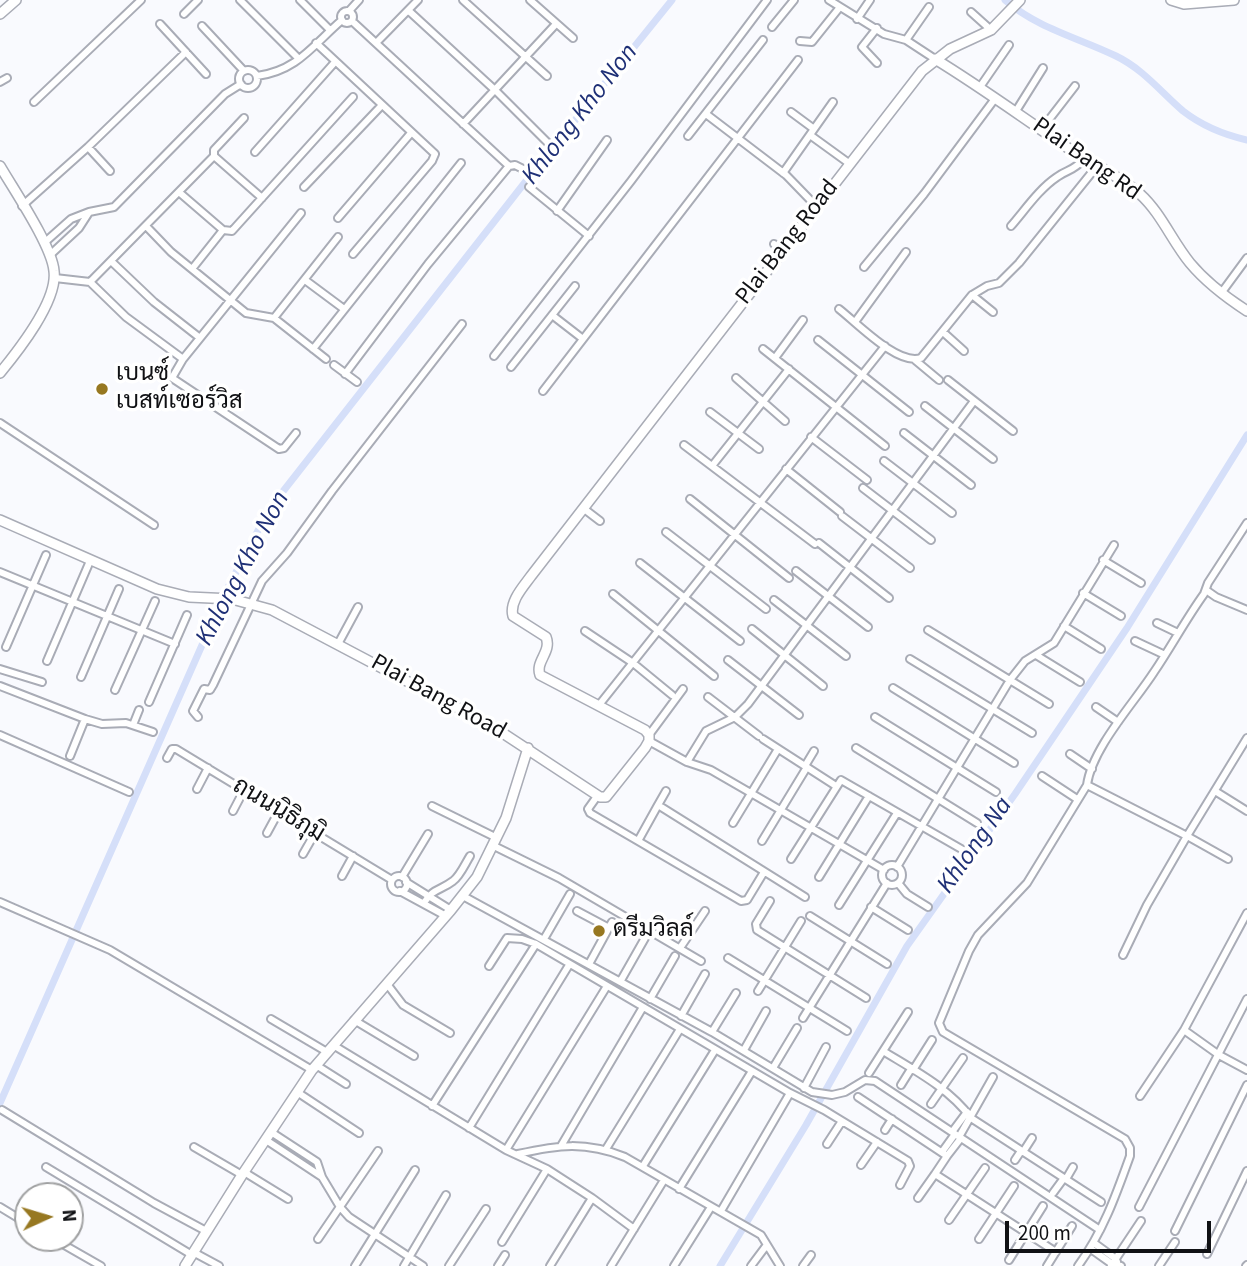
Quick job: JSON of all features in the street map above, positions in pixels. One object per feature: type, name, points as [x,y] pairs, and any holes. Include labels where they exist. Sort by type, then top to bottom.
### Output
[{"type":"street","points":[[0,14],[16,0]]},
{"type":"street","points":[[34,102],[141,0]]},
{"type":"street","points":[[184,14],[198,0]]},
{"type":"street","points":[[240,0],[299,59]]},
{"type":"street","points":[[300,0],[330,30]]},
{"type":"street","points":[[342,20],[342,13],[349,11],[359,0]]},
{"type":"street","points":[[376,43],[418,0]]},
{"type":"street","points":[[463,0],[547,76]]},
{"type":"street","points":[[530,0],[573,38]]},
{"type":"street","points":[[494,356],[589,236],[767,0]]},
{"type":"street","points":[[772,27],[794,0]]},
{"type":"street","points":[[829,0],[857,19],[884,34],[906,40],[935,59]]},
{"type":"street","points":[[857,19],[870,0]]},
{"type":"street","name":"Plai Bang Road","points":[[649,738],[645,730],[540,676],[539,666],[548,642],[546,637],[513,616],[511,612],[515,601],[583,508],[922,71],[950,49],[991,30],[1020,0]]},
{"type":"street","points":[[1171,0],[1184,4],[1234,0]]},
{"type":"street","points":[[800,41],[812,42],[840,7]]},
{"type":"street","points":[[906,40],[929,7]]},
{"type":"street","points":[[349,11],[353,14],[352,21]]},
{"type":"street","points":[[408,11],[496,91],[547,142]]},
{"type":"street","points":[[971,12],[991,30]]},
{"type":"street","points":[[257,76],[288,68],[342,20]]},
{"type":"street","points":[[342,20],[348,23],[352,21]]},
{"type":"street","points":[[352,21],[509,166]]},
{"type":"street","points":[[160,24],[206,74]]},
{"type":"street","points":[[463,124],[556,24]]},
{"type":"street","points":[[202,26],[244,71]]},
{"type":"street","points":[[877,28],[862,47],[877,63]]},
{"type":"street","points":[[688,136],[762,40]]},
{"type":"street","points":[[316,43],[433,151],[435,157],[353,254]]},
{"type":"street","points":[[980,87],[1009,45]]},
{"type":"street","points":[[22,206],[88,147],[186,52]]},
{"type":"street","name":"Plai Bang Rd","points":[[935,59],[1142,195],[1191,264],[1247,311]]},
{"type":"street","points":[[543,391],[798,60]]},
{"type":"street","points":[[255,152],[335,62]]},
{"type":"street","points":[[1016,111],[1043,68]]},
{"type":"street","points":[[250,70],[257,76],[256,83],[246,88],[239,78],[244,71],[250,70]]},
{"type":"street","points":[[44,243],[71,219],[89,212],[114,208],[225,94],[241,84]]},
{"type":"street","points":[[1041,130],[1075,86]]},
{"type":"street","points":[[180,193],[223,230],[232,231],[354,97]]},
{"type":"street","points":[[864,267],[924,194],[994,100]]},
{"type":"street","points":[[783,173],[833,103]]},
{"type":"street","points":[[304,187],[382,106]]},
{"type":"street","points":[[791,112],[850,164]]},
{"type":"street","points":[[706,114],[783,173],[817,206]]},
{"type":"street","points":[[90,282],[180,193],[244,118]]},
{"type":"street","points":[[338,218],[411,133]]},
{"type":"street","points":[[557,211],[607,140]]},
{"type":"street","points":[[88,147],[110,171]]},
{"type":"street","points":[[214,156],[262,198]]},
{"type":"street","points":[[1011,226],[1048,184],[1058,175],[1070,173],[1084,159]]},
{"type":"street","points":[[313,349],[461,163]]},
{"type":"street","points":[[345,374],[428,264],[509,166],[514,165],[525,170]]},
{"type":"street","points":[[0,166],[50,255],[55,278],[30,334],[0,373]]},
{"type":"street","points":[[839,309],[904,358],[921,358],[972,295],[987,286],[999,283],[1019,263],[1097,166]]},
{"type":"street","points":[[529,187],[589,236]]},
{"type":"street","points":[[50,255],[79,228],[89,212]]},
{"type":"street","points":[[296,433],[284,448],[279,449],[175,382],[172,375],[301,214]]},
{"type":"street","points":[[146,226],[192,270],[246,313],[274,318],[326,359]]},
{"type":"street","points":[[192,270],[223,230]]},
{"type":"street","points":[[274,318],[338,237]]},
{"type":"street","points":[[774,244],[783,250]]},
{"type":"street","points":[[855,322],[906,252]]},
{"type":"street","points":[[1222,292],[1247,258]]},
{"type":"street","points":[[111,261],[154,302],[200,338]]},
{"type":"street","points":[[55,278],[90,282],[126,317],[183,359]]},
{"type":"street","points":[[305,280],[344,309]]},
{"type":"street","points":[[511,367],[575,286]]},
{"type":"street","points":[[972,295],[993,312]]},
{"type":"street","points":[[552,315],[583,340]]},
{"type":"street","points":[[775,358],[803,320]]},
{"type":"street","points":[[198,717],[193,711],[204,689],[212,687],[262,581],[287,553],[462,324]]},
{"type":"street","points":[[943,332],[964,351]]},
{"type":"street","points":[[818,340],[909,412]]},
{"type":"street","points":[[599,705],[885,346]]},
{"type":"street","points":[[763,349],[885,446]]},
{"type":"street","points":[[915,360],[939,380]]},
{"type":"street","points":[[334,365],[357,382]]},
{"type":"street","points":[[712,466],[789,369]]},
{"type":"street","points":[[736,378],[785,421]]},
{"type":"street","points":[[948,380],[1013,431]]},
{"type":"street","points":[[687,762],[706,731],[735,717],[761,687],[974,401]]},
{"type":"street","points":[[925,406],[993,459]]},
{"type":"street","points":[[710,412],[759,449]]},
{"type":"street","points":[[0,423],[154,525]]},
{"type":"street","points":[[904,433],[971,485]]},
{"type":"street","points":[[811,437],[867,480]]},
{"type":"street","points":[[684,445],[889,598]]},
{"type":"street","points":[[884,461],[952,513]]},
{"type":"street","points":[[786,469],[910,568]]},
{"type":"street","points":[[863,488],[931,540]]},
{"type":"street","points":[[690,499],[789,578]]},
{"type":"street","points":[[583,508],[600,521]]},
{"type":"street","name":"Plai Bang Road","points":[[0,520],[90,561],[170,593],[232,599],[271,610],[492,726],[528,748],[496,842],[477,877],[449,913],[314,1067],[185,1266]]},
{"type":"street","points":[[1078,1266],[1093,1246],[1110,1213],[1130,1156],[1130,1148],[1125,1139],[943,1032],[939,1023],[978,935],[1027,883],[1087,785],[1092,769],[1118,722],[1165,654],[1247,523]]},
{"type":"street","points":[[666,532],[766,609]]},
{"type":"street","points":[[897,867],[1019,666],[1054,643],[1114,545]]},
{"type":"street","points":[[6,647],[46,555]]},
{"type":"street","points":[[1103,560],[1141,583]]},
{"type":"street","points":[[47,661],[90,561]]},
{"type":"street","points":[[640,563],[740,641]]},
{"type":"street","points":[[796,571],[868,627]]},
{"type":"street","points":[[0,572],[175,644]]},
{"type":"street","points":[[81,677],[119,589]]},
{"type":"street","points":[[1206,590],[1247,610]]},
{"type":"street","points":[[1083,593],[1121,616]]},
{"type":"street","points":[[613,594],[715,676]]},
{"type":"street","points":[[774,600],[846,656]]},
{"type":"street","points":[[115,690],[155,601]]},
{"type":"street","points":[[338,644],[358,607]]},
{"type":"street","points":[[149,702],[187,615]]},
{"type":"street","points":[[1157,622],[1178,633]]},
{"type":"street","points":[[1063,626],[1101,649]]},
{"type":"street","points":[[752,629],[823,686]]},
{"type":"street","points":[[928,630],[1049,704]]},
{"type":"street","points":[[585,631],[633,663],[672,695]]},
{"type":"street","points":[[1135,641],[1165,654]]},
{"type":"street","points":[[1036,654],[1080,682]]},
{"type":"street","points":[[911,659],[1032,733]]},
{"type":"street","points":[[728,660],[799,715]]},
{"type":"street","points":[[0,669],[42,682]]},
{"type":"street","points":[[0,686],[85,719],[103,724],[133,725],[153,733]]},
{"type":"street","points":[[892,688],[1014,763]]},
{"type":"street","points":[[528,748],[604,798],[609,795],[683,689]]},
{"type":"street","points":[[708,696],[778,749],[836,786]]},
{"type":"street","points":[[1096,706],[1118,722]]},
{"type":"street","points":[[133,725],[139,709]]},
{"type":"street","points":[[875,717],[996,792]]},
{"type":"street","points":[[70,756],[85,719]]},
{"type":"street","points":[[0,735],[129,792]]},
{"type":"street","points":[[649,738],[687,762],[711,769],[884,870]]},
{"type":"street","points":[[1122,955],[1186,836],[1247,738]]},
{"type":"street","points":[[856,748],[977,823]]},
{"type":"street","name":"ถนนนิธิภุมิ","points":[[167,758],[173,749],[176,749],[392,880]]},
{"type":"street","points":[[733,823],[778,749]]},
{"type":"street","points":[[762,841],[814,751]]},
{"type":"street","points":[[1070,754],[1092,769]]},
{"type":"street","points":[[197,789],[208,768]]},
{"type":"street","points":[[1042,776],[1077,799]]},
{"type":"street","points":[[791,859],[842,780],[963,850]]},
{"type":"street","points":[[1087,785],[1228,859]]},
{"type":"street","points":[[233,811],[244,790]]},
{"type":"street","points":[[638,841],[667,791]]},
{"type":"street","points":[[1214,791],[1247,811]]},
{"type":"street","points":[[598,795],[588,811],[741,901],[747,900],[764,872]]},
{"type":"street","points":[[819,877],[869,796]]},
{"type":"street","points":[[659,805],[805,897]]},
{"type":"street","points":[[432,806],[701,961]]},
{"type":"street","points":[[267,833],[279,811]]},
{"type":"street","points":[[839,905],[897,813]]},
{"type":"street","points":[[303,854],[315,833]]},
{"type":"street","points":[[400,891],[405,887],[404,879],[428,834]]},
{"type":"street","points":[[342,876],[353,856]]},
{"type":"street","points":[[425,900],[436,889],[452,882],[470,856]]},
{"type":"street","points":[[887,883],[883,877],[884,870],[890,865],[897,867],[902,877],[898,883]]},
{"type":"street","points":[[425,900],[404,879],[397,876],[392,880],[392,888],[425,900],[449,913]]},
{"type":"street","points":[[887,883],[898,883]]},
{"type":"street","points":[[803,1018],[887,883]]},
{"type":"street","points":[[898,883],[907,894],[928,907]]},
{"type":"street","points":[[544,939],[570,894]]},
{"type":"street","points":[[463,896],[744,1050],[804,1088],[821,1095],[832,1095],[870,1080],[1100,1230]]},
{"type":"street","points":[[770,901],[755,927],[866,998]]},
{"type":"street","points":[[0,902],[110,950],[346,1084]]},
{"type":"street","points":[[872,907],[908,930]]},
{"type":"street","points":[[577,911],[611,925],[589,964]]},
{"type":"street","points":[[680,948],[705,911]]},
{"type":"street","points":[[1140,1096],[1184,1030],[1247,913]]},
{"type":"street","points":[[810,916],[887,964]]},
{"type":"street","points":[[758,991],[801,921]]},
{"type":"street","points":[[489,966],[507,938],[536,943],[569,965],[877,1142],[910,1164],[900,1185]]},
{"type":"street","points":[[620,982],[645,938]]},
{"type":"street","points":[[432,1106],[536,943]]},
{"type":"street","points":[[650,999],[675,956]]},
{"type":"street","points":[[728,958],[847,1031]]},
{"type":"street","points":[[469,1128],[569,965]]},
{"type":"street","points":[[681,1016],[705,974]]},
{"type":"street","points":[[387,984],[403,1005],[450,1033]]},
{"type":"street","points":[[506,1150],[607,986]]},
{"type":"street","points":[[712,1032],[736,993]]},
{"type":"street","points":[[1139,1207],[1247,999]]},
{"type":"street","points":[[561,1146],[643,1007]]},
{"type":"street","points":[[744,1050],[766,1011]]},
{"type":"street","points":[[869,1073],[908,1012]]},
{"type":"street","points":[[271,1018],[432,1106],[506,1150],[544,1167],[593,1198],[634,1229]]},
{"type":"street","points":[[355,1020],[414,1056]]},
{"type":"street","points":[[774,1068],[797,1028]]},
{"type":"street","points":[[606,1149],[680,1029]]},
{"type":"street","points":[[1184,1030],[1219,1055],[1247,1070]]},
{"type":"street","points":[[901,1085],[932,1040]]},
{"type":"street","points":[[804,1088],[827,1047]]},
{"type":"street","points":[[643,1166],[715,1049]]},
{"type":"street","points":[[883,1051],[942,1089],[1022,1151],[1101,1202]]},
{"type":"street","points":[[931,1104],[963,1058]]},
{"type":"street","points":[[679,1189],[752,1071]]},
{"type":"street","points":[[918,1198],[993,1077]]},
{"type":"street","points":[[1175,1231],[1247,1085]]},
{"type":"street","points":[[297,1092],[359,1133]]},
{"type":"street","points":[[724,1213],[790,1093]]},
{"type":"street","points":[[858,1097],[944,1154]]},
{"type":"street","points":[[2,1110],[154,1203],[206,1231]]},
{"type":"street","points":[[885,1130],[892,1119]]},
{"type":"street","points":[[827,1144],[842,1121]]},
{"type":"street","points":[[268,1136],[317,1162],[322,1177],[340,1207],[357,1223],[423,1266]]},
{"type":"street","points":[[1015,1160],[1031,1138]]},
{"type":"street","points":[[861,1166],[877,1142]]},
{"type":"street","points":[[516,1154],[561,1146],[584,1145],[606,1149],[643,1166],[761,1236],[780,1266]]},
{"type":"street","points":[[194,1147],[289,1199]]},
{"type":"street","points":[[502,1242],[544,1167],[545,1148]]},
{"type":"street","points":[[318,1239],[378,1150]]},
{"type":"street","points":[[47,1167],[192,1254],[219,1266]]},
{"type":"street","points":[[1053,1193],[1073,1167]]},
{"type":"street","points":[[949,1220],[985,1168]]},
{"type":"street","points":[[355,1266],[415,1170]]},
{"type":"street","points":[[1207,1254],[1247,1171]]},
{"type":"street","points":[[935,1174],[1056,1252]]},
{"type":"street","points":[[611,1266],[664,1180]]},
{"type":"street","points":[[979,1239],[1014,1186]]},
{"type":"street","points":[[404,1266],[446,1195]]},
{"type":"street","points":[[550,1266],[593,1198]]},
{"type":"street","points":[[1009,1260],[1043,1206]]},
{"type":"street","points":[[674,1266],[711,1207]]},
{"type":"street","points":[[449,1266],[486,1209]]},
{"type":"street","points":[[1093,1246],[1116,1264],[1141,1221]]},
{"type":"street","points":[[1046,1266],[1072,1226]]},
{"type":"street","points":[[1159,1266],[1175,1242]]},
{"type":"street","points":[[751,1266],[766,1246]]},
{"type":"street","points":[[76,1252],[101,1266]]},
{"type":"street","points":[[498,1266],[505,1255]]},
{"type":"street","points":[[803,1266],[811,1255]]},
{"type":"waterway","name":"Khlong Kho Non","points":[[0,1103],[225,593],[270,508],[526,181],[672,0]]},
{"type":"waterway","points":[[1005,0],[1044,25],[1126,61],[1198,121],[1247,140]]},
{"type":"waterway","name":"Khlong Na","points":[[720,1266],[806,1125],[907,946],[1015,794],[1127,628],[1247,435]]},
{"type":"place","name":"เบนซ์ เบสท์เซอร์วิส","points":[[102,389]]},
{"type":"place","name":"ดรีมวิลล์","points":[[599,931]]}]
